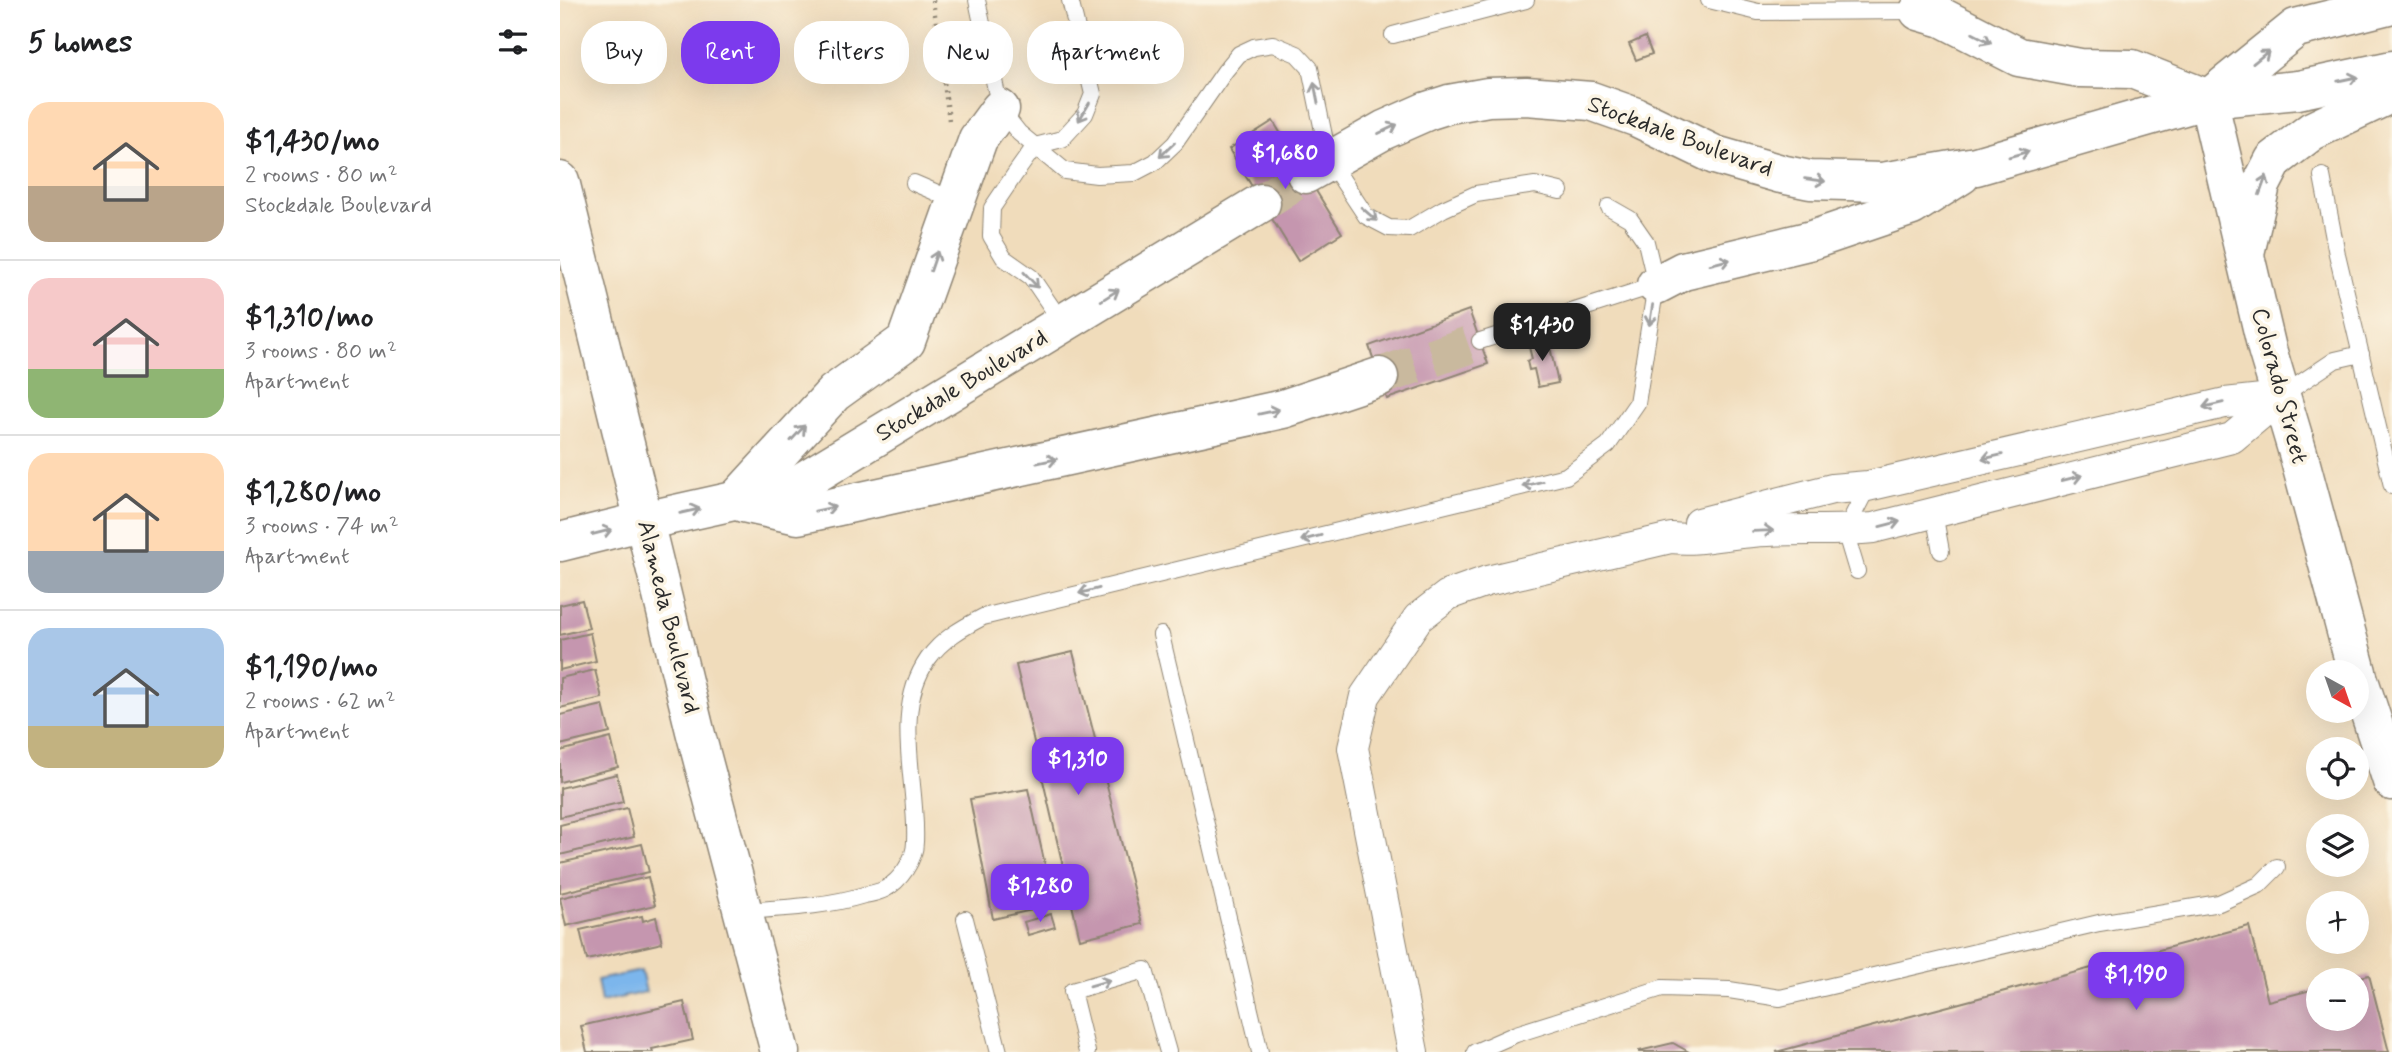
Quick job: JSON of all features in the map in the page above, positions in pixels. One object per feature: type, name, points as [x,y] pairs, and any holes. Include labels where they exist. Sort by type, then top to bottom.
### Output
[{"type":"main road","points":[[1925,6],[2019,57],[2080,68],[2132,69],[2208,99],[2296,28],[2392,4]]},
{"type":"main road","name":"Stockdale Boulevard","points":[[1318,167],[1407,119],[1448,104],[1488,97],[1526,96],[1591,101],[1636,117],[1715,155],[1810,180],[1882,182],[1976,166],[2208,99],[2298,90],[2392,70]]},
{"type":"main road","points":[[2245,251],[2262,185],[2274,160],[2312,131],[2392,93]]},
{"type":"main road","name":"Colorado Street","points":[[2208,99],[2267,349],[2353,660]]},
{"type":"main road","points":[[1000,109],[978,139],[906,341],[834,393],[735,501],[798,516],[1283,409],[1379,377]]},
{"type":"main road","points":[[1656,285],[1683,271],[1812,240],[1912,206],[1976,166]]},
{"type":"main road","name":"Alameda Boulevard","points":[[560,181],[695,730],[780,1052]]},
{"type":"main road","name":"Stockdale Boulevard","points":[[560,542],[792,488],[1261,203]]},
{"type":"main road","name":"Colorado Street","points":[[2370,713],[2392,780]]},
{"type":"street","points":[[1413,1052],[1353,748],[1365,696],[1418,618],[1448,595],[1487,581],[1671,538],[1693,524],[1832,489],[1868,486],[2225,402],[2281,397]]},
{"type":"street","points":[[1671,538],[1694,541],[1752,532],[1872,528],[2232,438],[2281,397]]},
{"type":"lane","points":[[977,0],[1000,109],[1019,133],[1065,171],[1097,176],[1134,173],[1154,162],[1175,143],[1239,54],[1254,47],[1273,44],[1297,54],[1310,68],[1318,167],[1366,216],[1389,228],[1409,229],[1464,199],[1488,191],[1535,185],[1560,191]]},
{"type":"lane","points":[[1063,324],[1031,277],[1004,258],[991,236],[992,208],[1035,146],[1062,139],[1085,114],[1093,94],[1070,0]]},
{"type":"lane","points":[[1393,34],[1526,0]]},
{"type":"lane","points":[[1709,0],[1758,12],[1925,6]]},
{"type":"lane","points":[[2322,176],[2392,486]]},
{"type":"lane","points":[[914,183],[956,201]]},
{"type":"lane","points":[[743,911],[841,902],[884,890],[900,877],[910,862],[916,844],[908,730],[914,686],[928,658],[951,634],[983,617],[1566,476],[1608,445],[1637,403],[1656,285],[1646,242],[1630,219],[1609,206]]},
{"type":"lane","points":[[1480,341],[1656,285]]},
{"type":"lane","points":[[2281,397],[2335,360],[2361,354]]},
{"type":"lane","points":[[1857,571],[1845,531],[1868,486]]},
{"type":"lane","points":[[1934,513],[1941,551]]},
{"type":"lane","points":[[1161,635],[1260,1052]]},
{"type":"lane","points":[[1475,1052],[1516,1034],[1662,988],[1729,990],[1780,998],[2099,923],[2219,903],[2259,885],[2277,867]]},
{"type":"lane","points":[[965,919],[999,1052]]},
{"type":"lane","points":[[1087,1052],[1072,991],[1145,970],[1168,1052]]},
{"type":"water","points":[[641,971],[646,992],[601,1002],[597,980]]},
{"type":"building","points":[[1645,37],[1652,54],[1636,60],[1629,44]]},
{"type":"building","points":[[1273,121],[1342,233],[1298,261],[1229,149]]},
{"type":"building","points":[[1469,310],[1488,364],[1387,399],[1369,346]]},
{"type":"building","points":[[1548,338],[1558,383],[1538,387],[1534,369],[1529,370],[1527,361],[1532,359],[1528,343]]},
{"type":"building","points":[[582,600],[589,628],[560,635],[560,605]]},
{"type":"building","points":[[590,633],[596,661],[560,670],[560,640]]},
{"type":"building","points":[[1073,652],[1142,924],[1080,939],[1016,665]]},
{"type":"building","points":[[595,670],[602,698],[560,708],[560,678]]},
{"type":"building","points":[[603,705],[610,733],[560,745],[560,715]]},
{"type":"building","points":[[611,738],[618,767],[560,782],[560,751]]},
{"type":"building","points":[[617,774],[623,802],[560,817],[560,788]]},
{"type":"building","points":[[1028,789],[1054,905],[993,919],[970,799]]},
{"type":"building","points":[[627,808],[634,837],[560,855],[560,825]]},
{"type":"building","points":[[642,844],[649,872],[560,893],[560,863]]},
{"type":"building","points":[[648,877],[655,905],[566,926],[560,898]]},
{"type":"building","points":[[1051,914],[1055,927],[1028,935],[1024,922]]},
{"type":"building","points":[[642,916],[643,921],[656,917],[662,943],[587,960],[580,930]]},
{"type":"building","points":[[2249,926],[2268,1001],[2306,991],[2306,1031],[2369,1031],[2369,975],[2389,1052],[1776,1052]]},
{"type":"building","points":[[684,1002],[693,1040],[652,1049],[653,1052],[587,1052],[581,1026]]},
{"type":"building","points":[[1673,1043],[1689,1052],[1639,1052],[1639,1051]]},
{"type":"tunnel","points":[[1261,203],[1306,174]]},
{"type":"tunnel","points":[[1379,377],[1480,341]]}]
